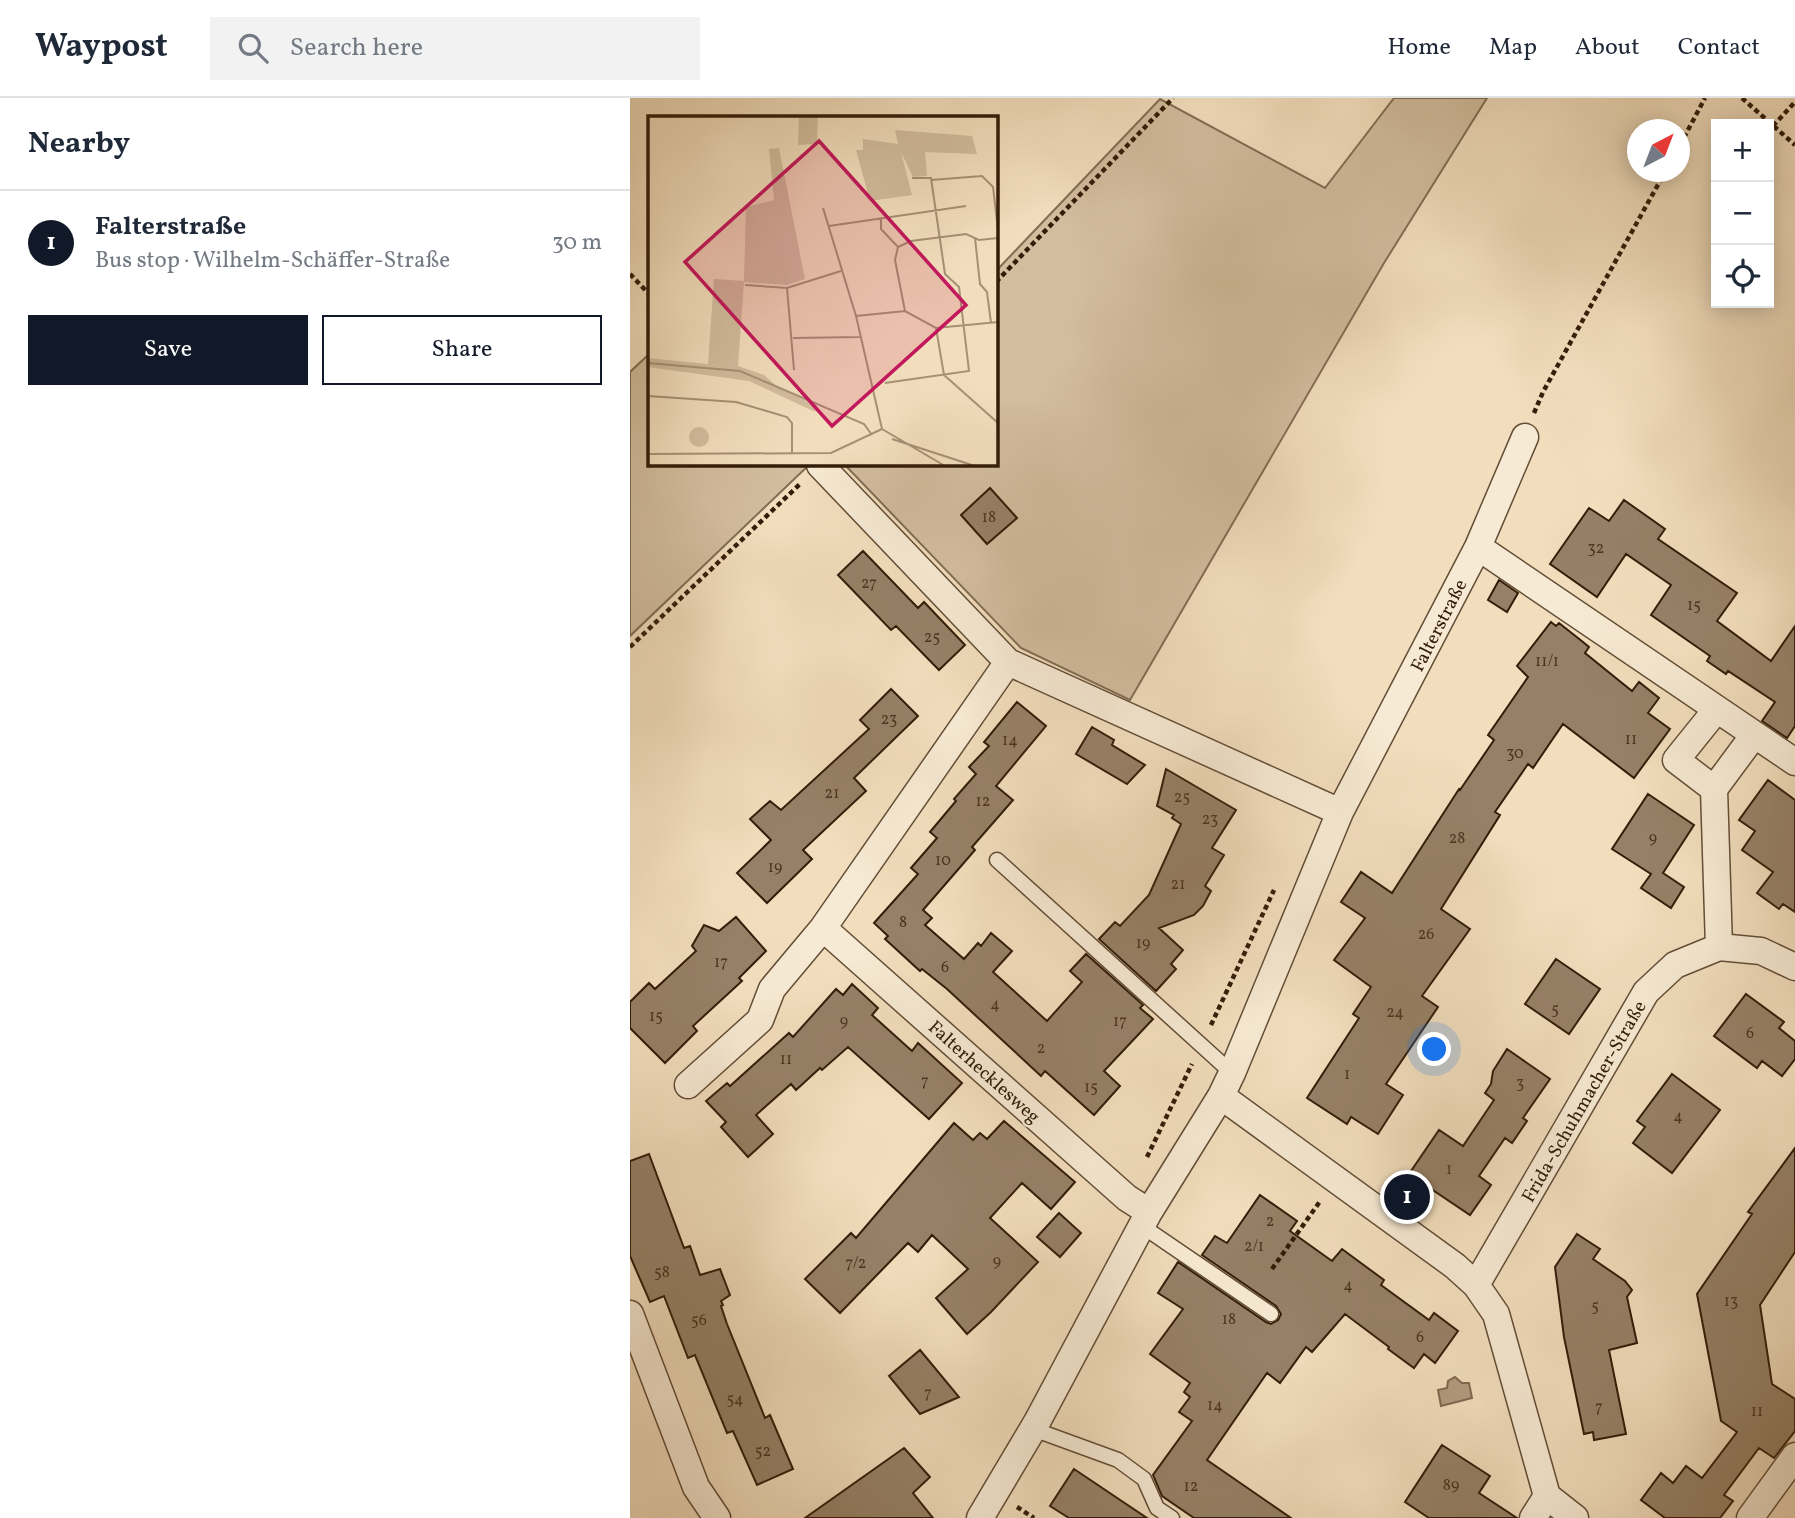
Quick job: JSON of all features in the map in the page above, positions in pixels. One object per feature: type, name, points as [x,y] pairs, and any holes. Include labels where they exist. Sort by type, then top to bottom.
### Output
[{"type":"street","name":"Falterstraße","points":[[981,1518],[1033,1429],[1139,1212],[1226,1084],[1340,813],[1478,547],[1525,436]]},
{"type":"street","points":[[821,466],[1008,662],[1340,813]]},
{"type":"street","points":[[1478,547],[1795,762]]},
{"type":"street","points":[[688,1084],[761,1020],[772,989],[823,928],[1008,662]]},
{"type":"street","points":[[1714,789],[1676,760],[1717,709]]},
{"type":"street","points":[[1719,947],[1714,789],[1754,735]]},
{"type":"street","name":"Falterhecklesweg","points":[[823,928],[1139,1212]]},
{"type":"street","name":"Frida-Schuhmacher-Straße","points":[[1476,1284],[1646,992],[1675,965],[1719,947],[1761,951],[1795,967]]},
{"type":"street","points":[[1226,1084],[1335,1179],[1476,1284],[1496,1314],[1540,1507],[1575,1518]]},
{"type":"street","points":[[630,1314],[696,1487],[717,1518]]},
{"type":"street","points":[[1750,1518],[1795,1457]]},
{"type":"lane","points":[[997,860],[1201,1046],[1226,1084]]},
{"type":"lane","points":[[1139,1212],[1270,1314]]},
{"type":"lane","points":[[1033,1429],[1118,1460],[1143,1479],[1157,1508],[1172,1518]]},
{"type":"path","points":[[998,280],[1173,98]]},
{"type":"path","points":[[1690,125],[1705,98]]},
{"type":"path","points":[[1742,98],[1765,119]]},
{"type":"path","points":[[1774,125],[1795,103]]},
{"type":"path","points":[[1774,127],[1795,145]]},
{"type":"path","points":[[1525,436],[1543,392],[1659,182]]},
{"type":"path","points":[[630,274],[648,293]]},
{"type":"path","points":[[630,648],[819,466]]},
{"type":"path","points":[[1139,1212],[1201,1046],[1276,887]]},
{"type":"path","points":[[1272,1269],[1335,1179]]},
{"type":"shaded area","points":[[1394,98],[1487,98],[1384,263],[1130,700],[1021,648],[846,466],[998,466],[998,269],[1160,99],[1325,188]]},
{"type":"shaded area","points":[[648,355],[648,466],[808,466],[630,636],[630,372]]},
{"type":"shaded area","points":[[1455,1377],[1462,1383],[1469,1383],[1472,1398],[1441,1406],[1438,1390],[1447,1388],[1448,1381]]},
{"type":"building","points":[[990,488],[1017,518],[987,544],[961,515]]},
{"type":"building","points":[[1624,500],[1665,529],[1658,539],[1737,593],[1717,621],[1771,661],[1795,626],[1795,726],[1787,738],[1762,721],[1775,702],[1728,671],[1726,674],[1707,661],[1710,656],[1651,615],[1671,585],[1626,554],[1597,597],[1550,564],[1589,508],[1609,521]]},
{"type":"building","points":[[863,551],[918,608],[924,602],[965,645],[939,670],[896,626],[891,630],[838,575]]},
{"type":"building","points":[[1499,580],[1518,593],[1507,612],[1488,600]]},
{"type":"building","points":[[1551,622],[1556,626],[1559,623],[1589,647],[1585,653],[1632,691],[1639,682],[1659,698],[1648,713],[1670,729],[1634,778],[1563,724],[1533,768],[1528,764],[1495,812],[1500,815],[1441,909],[1470,929],[1422,996],[1438,1007],[1386,1084],[1403,1095],[1378,1134],[1351,1117],[1347,1124],[1307,1098],[1359,1018],[1353,1014],[1371,987],[1334,960],[1365,918],[1341,902],[1361,872],[1392,893],[1494,740],[1488,735],[1528,677],[1517,666]]},
{"type":"building","points":[[891,689],[918,716],[854,778],[866,791],[803,850],[812,859],[767,903],[737,873],[771,840],[750,819],[770,801],[781,810],[869,729],[860,720]]},
{"type":"building","points":[[1017,702],[1046,726],[996,786],[1013,800],[972,847],[975,850],[923,910],[932,918],[925,925],[964,959],[978,943],[981,946],[991,933],[1012,951],[993,972],[1047,1021],[1082,982],[1070,971],[1086,954],[1143,1005],[1140,1008],[1153,1019],[1104,1071],[1120,1086],[1094,1115],[1045,1071],[1041,1076],[947,989],[922,969],[920,971],[885,939],[888,936],[874,923],[918,874],[911,868],[937,838],[930,832],[976,774],[969,767],[989,746],[984,742]]},
{"type":"building","points":[[1092,727],[1114,740],[1112,745],[1145,765],[1127,784],[1076,754]]},
{"type":"building","points":[[1166,769],[1236,810],[1212,848],[1224,855],[1205,886],[1211,891],[1203,906],[1194,915],[1159,928],[1183,950],[1171,964],[1176,969],[1156,991],[1099,939],[1115,922],[1120,926],[1149,895],[1181,824],[1172,818],[1174,815],[1157,806]]},
{"type":"building","points":[[1768,780],[1795,800],[1795,912],[1783,904],[1779,909],[1757,893],[1773,872],[1742,850],[1755,831],[1739,820]]},
{"type":"building","points":[[1648,794],[1694,825],[1663,873],[1684,887],[1671,908],[1641,888],[1651,874],[1612,849]]},
{"type":"building","points":[[736,917],[766,951],[739,978],[742,981],[693,1026],[697,1031],[665,1063],[630,1028],[630,1002],[649,983],[655,989],[696,951],[692,946],[704,925],[719,931]]},
{"type":"building","points":[[1556,959],[1600,989],[1569,1034],[1525,1004]]},
{"type":"building","points":[[852,984],[878,1008],[872,1015],[912,1051],[918,1043],[962,1083],[929,1119],[848,1047],[796,1090],[791,1084],[756,1115],[773,1134],[748,1157],[721,1127],[726,1122],[706,1101],[727,1083],[730,1086],[789,1033],[793,1037],[836,989],[843,995]]},
{"type":"building","points":[[1746,994],[1784,1022],[1779,1028],[1795,1041],[1795,1059],[1782,1076],[1762,1061],[1757,1068],[1714,1036]]},
{"type":"building","points":[[1507,1049],[1550,1079],[1523,1118],[1527,1121],[1512,1143],[1505,1138],[1479,1176],[1491,1185],[1470,1215],[1409,1174],[1439,1130],[1463,1146],[1494,1100],[1485,1093],[1491,1084],[1493,1071]]},
{"type":"building","points":[[1672,1074],[1720,1110],[1672,1173],[1633,1143],[1645,1127],[1637,1121]]},
{"type":"building","points":[[1004,1121],[1075,1182],[1051,1209],[1022,1183],[990,1218],[1038,1262],[967,1334],[936,1298],[968,1269],[932,1235],[918,1252],[908,1243],[840,1313],[805,1279],[851,1233],[856,1238],[954,1123],[973,1140],[980,1133],[987,1139]]},
{"type":"building","points":[[1795,1148],[1795,1252],[1760,1305],[1772,1384],[1795,1399],[1795,1431],[1774,1458],[1759,1448],[1724,1495],[1733,1501],[1720,1518],[1665,1518],[1641,1500],[1661,1473],[1673,1483],[1686,1466],[1702,1478],[1737,1432],[1721,1421],[1697,1294],[1752,1214],[1748,1212]]},
{"type":"building","points":[[649,1154],[684,1248],[690,1246],[700,1275],[720,1269],[730,1295],[721,1301],[727,1324],[765,1418],[770,1415],[793,1469],[757,1485],[733,1431],[727,1433],[695,1355],[688,1358],[664,1296],[650,1302],[630,1256],[630,1161]]},
{"type":"building","points":[[1260,1195],[1297,1221],[1290,1231],[1332,1261],[1342,1249],[1384,1280],[1381,1285],[1429,1320],[1434,1313],[1458,1331],[1435,1363],[1424,1354],[1414,1368],[1345,1314],[1312,1352],[1306,1347],[1280,1383],[1267,1373],[1207,1460],[1291,1518],[1194,1518],[1162,1496],[1153,1475],[1192,1421],[1179,1412],[1190,1397],[1184,1392],[1190,1383],[1150,1354],[1183,1309],[1158,1293],[1178,1262],[1266,1322],[1271,1324],[1278,1320],[1281,1314],[1276,1306],[1202,1255],[1215,1236],[1227,1243]]},
{"type":"building","points":[[1059,1213],[1081,1233],[1060,1257],[1037,1237]]},
{"type":"building","points":[[1577,1234],[1600,1249],[1593,1259],[1625,1281],[1632,1290],[1627,1297],[1637,1343],[1609,1350],[1626,1434],[1594,1440],[1593,1432],[1584,1434],[1564,1337],[1555,1267]]},
{"type":"building","points":[[920,1350],[959,1397],[920,1414],[889,1376]]},
{"type":"building","points":[[1442,1445],[1490,1476],[1479,1493],[1517,1518],[1429,1518],[1405,1502]]},
{"type":"building","points":[[904,1448],[930,1477],[913,1493],[933,1518],[805,1518]]},
{"type":"building","points":[[1074,1469],[1147,1518],[1069,1518],[1050,1506]]},
{"type":"place","name":"Falterstraße","points":[[1407,1197]]}]
